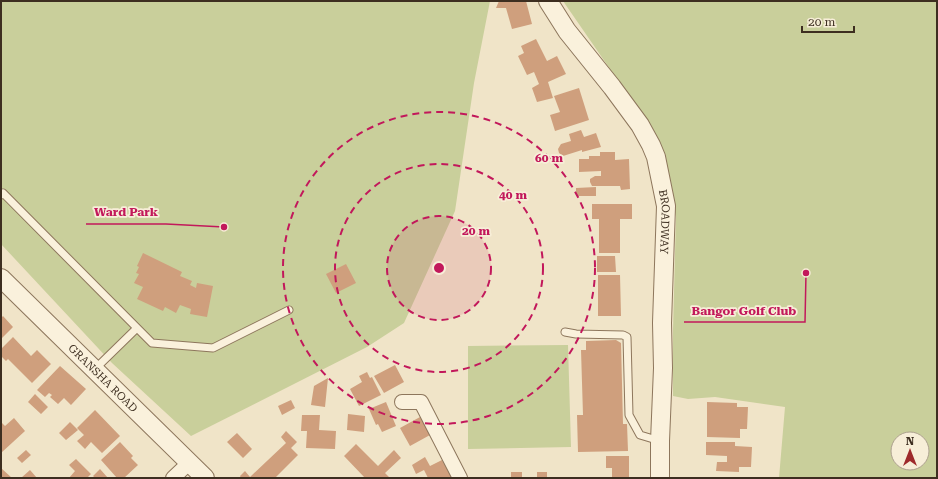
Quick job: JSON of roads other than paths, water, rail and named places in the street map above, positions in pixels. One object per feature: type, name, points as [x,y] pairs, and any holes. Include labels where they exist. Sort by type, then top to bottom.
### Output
[{"type":"street","name":"BROADWAY","points":[[548,1],[567,31],[640,125],[652,145],[656,157],[666,206],[662,323],[663,368],[660,478]]},
{"type":"street","name":"GRANSHA ROAD","points":[[1,278],[205,478]]},
{"type":"street","points":[[402,402],[421,402],[460,478]]},
{"type":"street","points":[[173,478],[190,462]]},
{"type":"lane","points":[[1,195],[3,193],[152,343],[213,348],[289,310]]},
{"type":"lane","points":[[95,369],[137,328]]},
{"type":"lane","points":[[565,332],[576,334],[623,335],[627,337],[629,415],[640,435],[660,441]]},
{"type":"place","name":"Ward Park","points":[[224,227]]},
{"type":"place","name":"Bangor Golf Club","points":[[806,273]]}]
